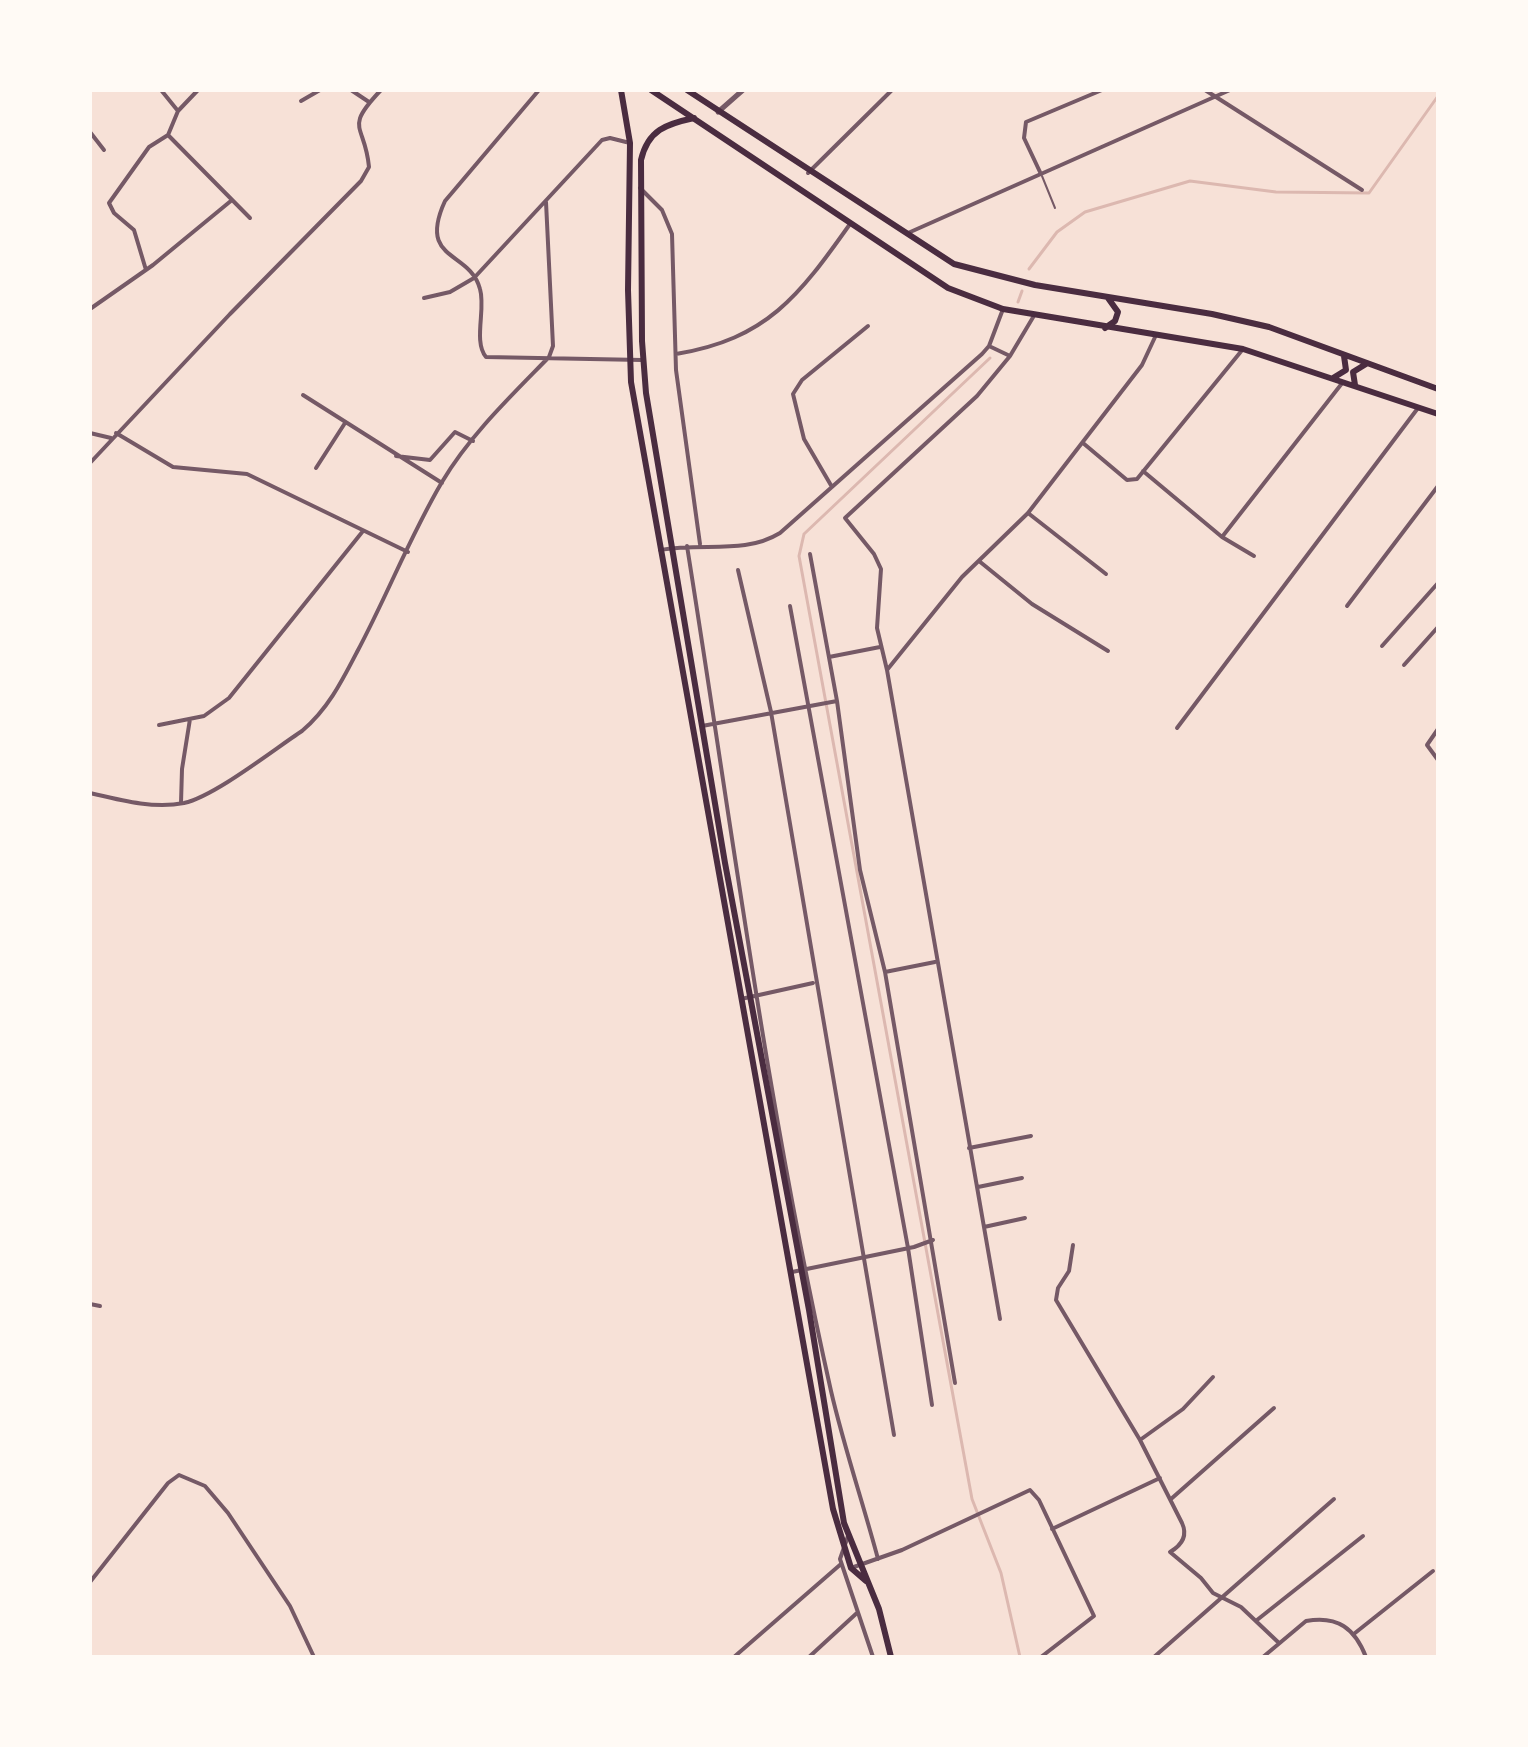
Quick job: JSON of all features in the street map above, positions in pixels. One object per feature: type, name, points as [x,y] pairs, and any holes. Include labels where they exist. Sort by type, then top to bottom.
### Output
[{"type":"main road","points":[[621,90],[630,143],[630,359],[660,550],[842,1546],[851,1568],[867,1581]]},
{"type":"main road","points":[[651,90],[948,288],[1003,309],[1243,349],[1438,414]]},
{"type":"main road","points":[[687,90],[808,173],[949,262],[970,270],[1269,327],[1438,389]]},
{"type":"main road","points":[[694,118],[662,127],[651,135],[641,160],[643,360],[703,726],[804,1269],[848,1536],[879,1609],[891,1657]]},
{"type":"main road","points":[[1105,328],[1115,321],[1118,312],[1108,297]]},
{"type":"main road","points":[[1333,378],[1346,370],[1347,361],[1342,353]]},
{"type":"main road","points":[[1356,386],[1353,372],[1366,364]]},
{"type":"street","points":[[161,90],[178,111]]},
{"type":"street","points":[[146,270],[134,230],[114,213],[109,203],[149,147],[168,135],[178,111],[198,90]]},
{"type":"street","points":[[301,101],[320,90]]},
{"type":"street","points":[[351,90],[369,102]]},
{"type":"street","points":[[90,463],[367,174],[368,161],[357,124],[369,102],[381,90]]},
{"type":"street","points":[[539,90],[445,201],[436,223],[438,240],[480,288],[482,346],[486,357],[643,360]]},
{"type":"street","points":[[718,112],[743,90]]},
{"type":"street","points":[[808,173],[892,90]]},
{"type":"street","points":[[1041,173],[1024,138],[1026,122],[1102,90]]},
{"type":"street","points":[[906,235],[1230,90]]},
{"type":"street","points":[[1208,91],[1362,190]]},
{"type":"street","points":[[90,132],[104,150]]},
{"type":"street","points":[[168,135],[250,218]]},
{"type":"street","points":[[424,298],[450,292],[474,278],[602,140],[610,138],[630,143]]},
{"type":"street","points":[[640,187],[662,210],[672,234],[676,354],[700,544]]},
{"type":"street","points":[[90,309],[146,270],[232,200]]},
{"type":"street","points":[[90,793],[129,802],[181,803],[216,787],[318,718],[334,695],[442,483],[473,441],[549,357],[553,346],[546,202]]},
{"type":"street","points":[[676,354],[737,339],[774,315],[827,255],[851,222]]},
{"type":"street","points":[[660,550],[700,544],[734,546],[765,542],[832,487],[989,346],[1003,309]]},
{"type":"street","points":[[1000,1319],[935,962],[887,670],[880,647],[877,628],[881,569],[874,554],[846,521],[848,513],[977,396],[1010,356],[1035,314]]},
{"type":"street","points":[[832,487],[804,439],[793,394],[802,380],[868,326]]},
{"type":"street","points":[[887,670],[938,604],[1028,513],[1142,365],[1156,335]]},
{"type":"street","points":[[989,346],[1010,356]]},
{"type":"street","points":[[1083,443],[1132,481],[1243,349]]},
{"type":"street","points":[[1222,537],[1343,382]]},
{"type":"street","points":[[303,395],[442,483]]},
{"type":"street","points":[[1177,728],[1420,406]]},
{"type":"street","points":[[316,468],[345,423]]},
{"type":"street","points":[[396,456],[430,460],[455,432],[473,441]]},
{"type":"street","points":[[90,433],[111,438]]},
{"type":"street","points":[[116,433],[173,467],[247,474],[408,552]]},
{"type":"street","points":[[1143,471],[1222,537],[1254,556]]},
{"type":"street","points":[[1347,606],[1438,486]]},
{"type":"street","points":[[1028,513],[1106,574]]},
{"type":"street","points":[[159,725],[216,710],[241,686],[363,531]]},
{"type":"street","points":[[687,546],[717,723],[726,812],[754,996]]},
{"type":"street","points":[[810,554],[837,701],[860,870],[885,972],[955,1383]]},
{"type":"street","points":[[979,561],[1032,604],[1108,651]]},
{"type":"street","points":[[738,570],[771,712],[814,983],[894,1435]]},
{"type":"street","points":[[1382,646],[1438,583]]},
{"type":"street","points":[[790,606],[813,704],[911,1248],[932,1405]]},
{"type":"street","points":[[1404,665],[1438,627]]},
{"type":"street","points":[[829,657],[880,647]]},
{"type":"street","points":[[692,728],[837,701]]},
{"type":"street","points":[[181,803],[182,769],[190,719]]},
{"type":"street","points":[[1438,729],[1427,745],[1438,760]]},
{"type":"street","points":[[885,972],[935,962]]},
{"type":"street","points":[[741,999],[814,983]]},
{"type":"street","points":[[969,1148],[1031,1136]]},
{"type":"street","points":[[978,1187],[1022,1178]]},
{"type":"street","points":[[984,1227],[1025,1218]]},
{"type":"street","points":[[792,1272],[863,1255],[911,1248],[933,1240]]},
{"type":"street","points":[[1073,1245],[1069,1271],[1058,1288],[1056,1300],[1140,1440],[1185,1531],[1179,1547],[1170,1552],[1220,1598],[1241,1607],[1257,1620],[1279,1643]]},
{"type":"street","points":[[804,1269],[831,1393],[878,1559]]},
{"type":"street","points":[[90,1304],[100,1306]]},
{"type":"street","points":[[1140,1440],[1183,1409],[1213,1377]]},
{"type":"street","points":[[1170,1499],[1274,1408]]},
{"type":"street","points":[[90,1582],[168,1483],[179,1475],[186,1475],[205,1486],[228,1513],[290,1606],[314,1657]]},
{"type":"street","points":[[1052,1529],[1160,1478]]},
{"type":"street","points":[[851,1568],[933,1536],[1024,1489],[1030,1490],[1039,1500],[1094,1616],[1041,1657]]},
{"type":"street","points":[[1154,1657],[1334,1499]]},
{"type":"street","points":[[848,1536],[842,1546],[841,1564],[873,1657]]},
{"type":"street","points":[[1257,1620],[1363,1536]]},
{"type":"street","points":[[734,1657],[841,1564]]},
{"type":"street","points":[[1355,1633],[1433,1571]]},
{"type":"street","points":[[809,1657],[858,1612]]},
{"type":"street","points":[[1263,1657],[1306,1621],[1314,1620],[1347,1627],[1355,1633],[1366,1657]]},
{"type":"lane","points":[[1041,173],[1055,208]]},
{"type":"waterway","points":[[1029,269],[1057,232],[1085,212],[1190,181],[1276,192],[1369,193],[1438,96]]},
{"type":"waterway","points":[[1018,302],[1022,291]]},
{"type":"waterway","points":[[990,358],[804,534],[799,556],[972,1499],[1001,1573],[1020,1657]]}]
